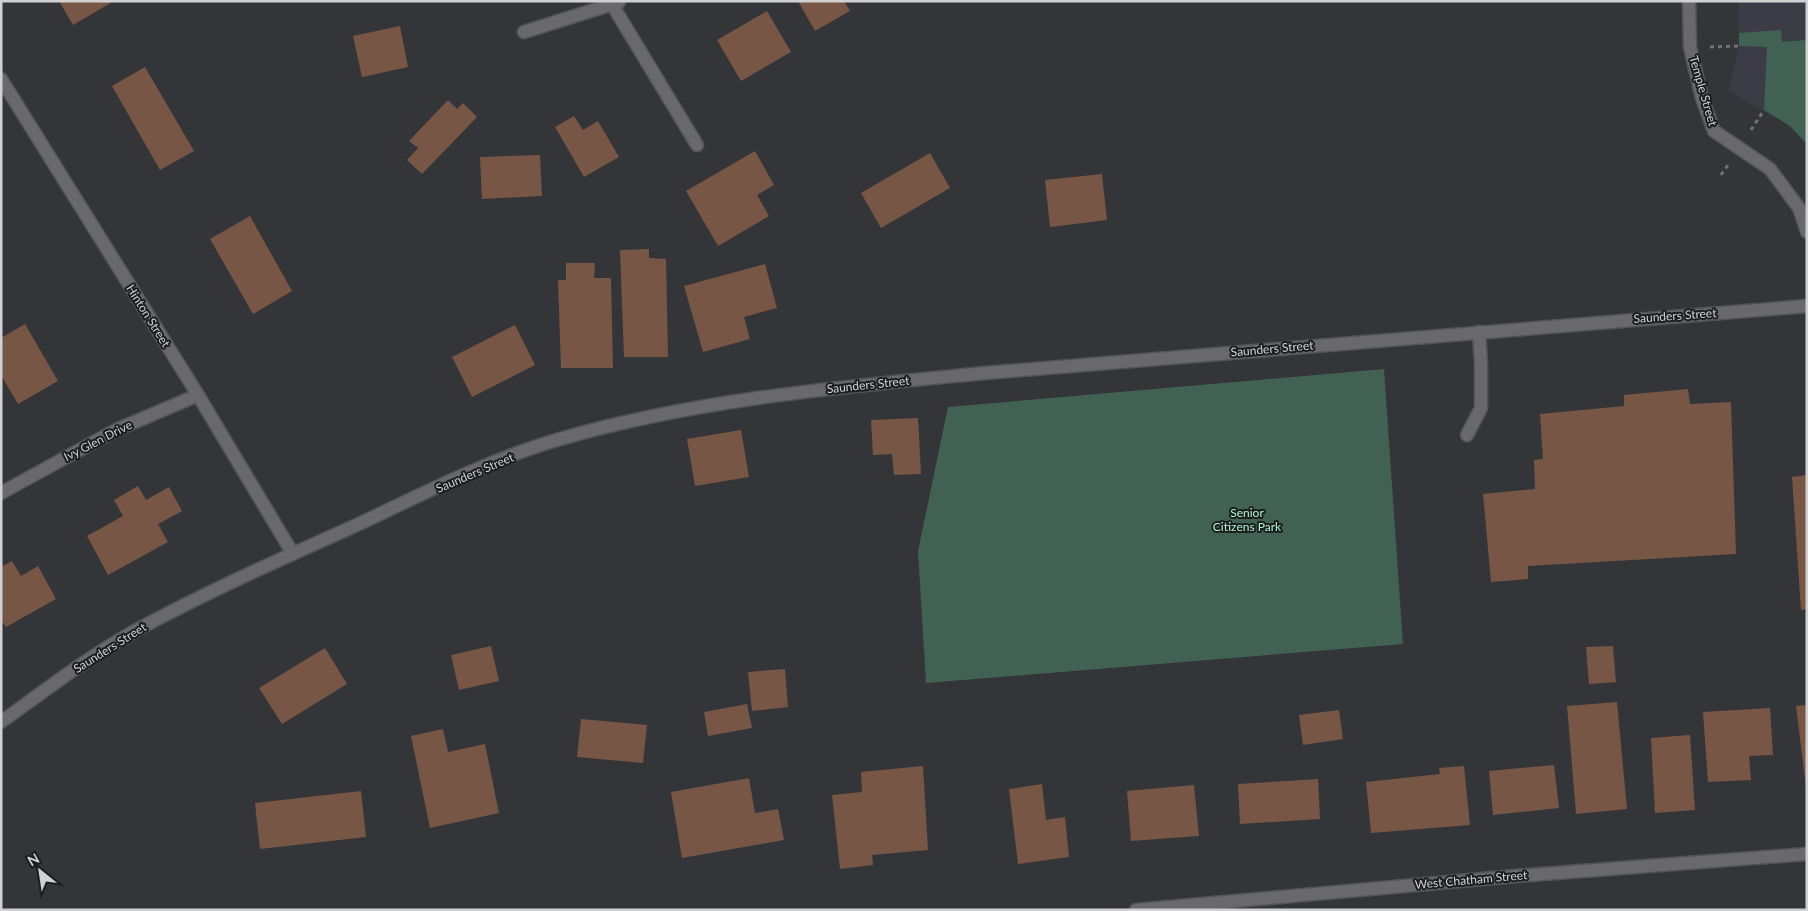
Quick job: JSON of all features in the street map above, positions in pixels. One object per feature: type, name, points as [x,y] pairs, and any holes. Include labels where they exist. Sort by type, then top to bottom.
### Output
[{"type":"street","name":"Temple Street","points":[[1689,1],[1690,47],[1702,98],[1714,131],[1770,169],[1799,208],[1807,232]]},
{"type":"street","points":[[524,32],[615,3],[698,145]]},
{"type":"street","name":"Hinton Street","points":[[1,79],[198,395],[292,554]]},
{"type":"street","name":"Saunders Street","points":[[1,722],[52,685],[132,633],[292,554],[485,468],[558,440],[622,423],[743,400],[985,373],[1807,306]]},
{"type":"street","points":[[1467,435],[1480,408],[1481,364],[1479,332]]},
{"type":"street","name":"Ivy Glen Drive","points":[[1,493],[116,430],[198,395]]},
{"type":"street","name":"West Chatham Street","points":[[1136,910],[1516,876],[1807,854]]},
{"type":"path","points":[[1690,47],[1740,46]]},
{"type":"shaded area","points":[[1738,1],[1807,1],[1807,144],[1790,126],[1728,91],[1739,46]]},
{"type":"green space","points":[[1781,30],[1782,42],[1807,40],[1807,144],[1790,126],[1764,110],[1767,47],[1739,46],[1739,33]]},
{"type":"green space","name":"Senior Citizens Park","points":[[1384,369],[1403,644],[926,683],[918,551],[948,407]]},
{"type":"building","points":[[59,1],[114,1],[73,25]]},
{"type":"building","points":[[798,1],[844,1],[850,11],[815,31]]},
{"type":"building","points":[[767,11],[791,52],[741,81],[717,40]]},
{"type":"building","points":[[400,26],[408,67],[362,77],[353,36]]},
{"type":"building","points":[[145,67],[194,151],[160,170],[112,86]]},
{"type":"building","points":[[448,100],[457,109],[463,103],[477,117],[422,174],[407,160],[418,148],[409,141]]},
{"type":"building","points":[[574,116],[583,130],[598,121],[619,157],[584,177],[555,127]]},
{"type":"building","points":[[755,151],[774,185],[757,195],[769,216],[718,246],[686,191]]},
{"type":"building","points":[[930,153],[950,188],[881,228],[861,193]]},
{"type":"building","points":[[540,155],[542,196],[482,199],[480,157]]},
{"type":"building","points":[[1102,174],[1107,220],[1050,227],[1045,180]]},
{"type":"building","points":[[250,216],[292,291],[253,314],[210,239]]},
{"type":"building","points":[[649,249],[649,258],[666,259],[668,357],[624,357],[620,250]]},
{"type":"building","points":[[566,263],[595,263],[594,278],[611,278],[613,368],[561,368],[558,280],[566,280]]},
{"type":"building","points":[[765,264],[777,308],[744,317],[750,339],[703,352],[684,286]]},
{"type":"building","points":[[25,324],[58,381],[18,404],[1,375],[1,338]]},
{"type":"building","points":[[515,325],[535,365],[472,397],[452,357]]},
{"type":"building","points":[[1688,389],[1690,404],[1731,402],[1736,554],[1528,566],[1528,579],[1491,582],[1483,494],[1535,489],[1534,460],[1543,459],[1540,414],[1624,406],[1624,395]]},
{"type":"building","points":[[918,418],[921,474],[894,475],[892,454],[873,455],[871,420]]},
{"type":"building","points":[[741,430],[749,477],[695,486],[687,439]]},
{"type":"building","points":[[1807,475],[1807,609],[1801,610],[1792,477]]},
{"type":"building","points":[[138,486],[146,500],[169,487],[182,511],[158,524],[168,542],[108,575],[87,536],[123,516],[114,500]]},
{"type":"building","points":[[12,561],[21,576],[38,566],[56,599],[6,627],[1,620],[1,567]]},
{"type":"building","points":[[491,646],[499,681],[459,690],[451,655]]},
{"type":"building","points":[[1613,646],[1616,682],[1589,684],[1586,647]]},
{"type":"building","points":[[325,648],[347,684],[282,724],[259,688]]},
{"type":"building","points":[[785,669],[788,707],[752,711],[748,672]]},
{"type":"building","points":[[1617,702],[1627,809],[1576,814],[1567,706]]},
{"type":"building","points":[[747,704],[752,728],[708,736],[704,712]]},
{"type":"building","points":[[1807,705],[1807,787],[1806,787],[1796,706]]},
{"type":"building","points":[[1770,708],[1773,755],[1749,756],[1751,780],[1708,782],[1703,712]]},
{"type":"building","points":[[1339,710],[1343,739],[1303,745],[1299,715]]},
{"type":"building","points":[[581,719],[647,725],[643,763],[577,757]]},
{"type":"building","points":[[443,729],[448,752],[485,744],[499,813],[430,828],[411,736]]},
{"type":"building","points":[[1690,735],[1695,810],[1655,813],[1651,738]]},
{"type":"building","points":[[1554,765],[1559,808],[1493,815],[1489,771]]},
{"type":"building","points":[[923,766],[928,850],[872,855],[873,865],[840,869],[832,795],[862,792],[861,772]]},
{"type":"building","points":[[1464,766],[1470,825],[1371,833],[1366,782],[1440,774],[1439,768]]},
{"type":"building","points":[[749,778],[755,813],[778,809],[784,840],[682,858],[671,792]]},
{"type":"building","points":[[1318,779],[1320,819],[1240,824],[1238,784]]},
{"type":"building","points":[[1042,784],[1046,820],[1065,817],[1069,857],[1018,864],[1009,789]]},
{"type":"building","points":[[1194,785],[1199,836],[1131,841],[1127,791]]},
{"type":"building","points":[[361,791],[366,837],[260,849],[255,803]]}]
